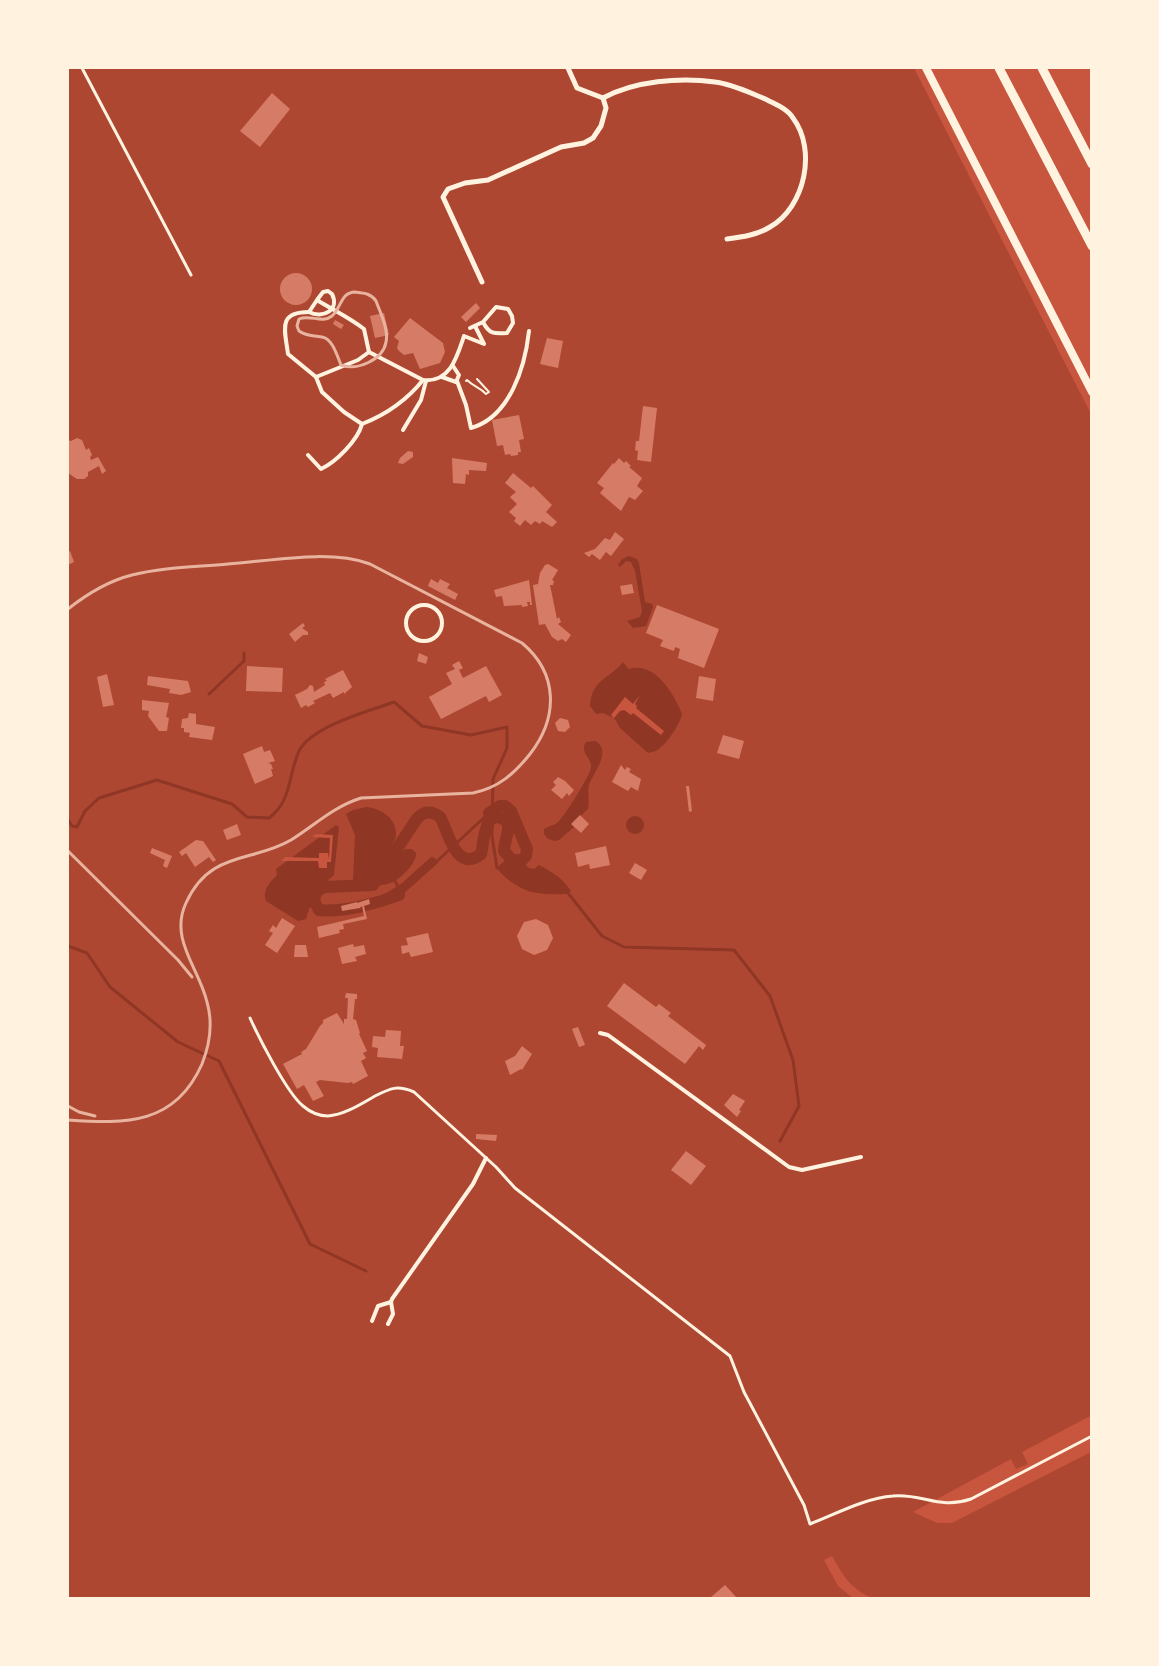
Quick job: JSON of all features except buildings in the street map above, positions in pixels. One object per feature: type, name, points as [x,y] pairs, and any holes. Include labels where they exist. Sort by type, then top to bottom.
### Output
[{"type":"highway","points":[[999,68],[1092,246]]},
{"type":"highway","points":[[1042,68],[1092,164]]},
{"type":"main road","points":[[926,68],[1092,392]]},
{"type":"street","points":[[482,282],[443,197],[447,189],[465,183],[488,180],[561,147],[584,143],[593,138],[602,126],[606,108],[603,99],[578,88],[568,68]]},
{"type":"street","points":[[603,99],[612,93],[643,85],[681,81],[716,82],[740,88],[776,104],[793,117],[801,133],[807,164],[805,176],[792,207],[780,220],[762,232],[727,239]]},
{"type":"street","points":[[309,312],[323,292],[328,291],[334,298],[332,309],[322,315],[309,312],[293,314],[286,319],[284,326],[288,354],[316,376],[322,392],[344,412],[362,424]]},
{"type":"street","points":[[317,300],[364,329],[369,352],[424,381]]},
{"type":"street","points":[[309,455],[321,469],[326,466],[349,444],[361,429],[362,424],[387,412],[424,381],[442,376],[453,366],[465,334],[484,344],[472,327],[483,321],[491,310],[496,307],[508,309],[513,323],[507,333],[494,334],[488,331],[483,321]]},
{"type":"street","points":[[453,366],[459,375],[457,381],[471,428],[478,426],[502,406],[513,393],[527,346],[529,331]]},
{"type":"street","points":[[316,376],[358,360],[369,352]]},
{"type":"street","points":[[442,376],[457,381]]},
{"type":"street","points":[[403,430],[421,400],[424,381]]},
{"type":"street","points":[[428,606],[442,615],[442,626],[435,638],[422,641],[410,634],[407,618],[414,609],[428,606]]},
{"type":"street","points":[[600,1033],[608,1035],[789,1167],[802,1170],[861,1157]]},
{"type":"street","points":[[372,1321],[378,1306],[391,1302],[473,1184],[486,1158]]},
{"type":"street","points":[[388,1324],[393,1314],[391,1302]]},
{"type":"lane","points":[[82,68],[192,275]]},
{"type":"lane","points":[[250,1018],[301,1105],[316,1114],[328,1116],[342,1113],[390,1089],[402,1087],[414,1092],[496,1167],[515,1188],[730,1356],[744,1392],[804,1505],[810,1524],[868,1502],[894,1496],[957,1504],[1092,1436]]},
{"type":"path","points":[[466,381],[474,387],[481,388],[486,394],[489,392],[477,379]]},
{"type":"shaded area","points":[[68,68],[914,68],[1091,414],[1092,1415],[1022,1452],[1028,1464],[1016,1469],[1011,1459],[913,1512],[937,1523],[952,1523],[1091,1452],[1091,1598],[872,1598],[848,1581],[832,1556],[824,1560],[838,1586],[853,1598],[68,1598]]},
{"type":"shaded area","points":[[629,556],[637,559],[639,563],[645,602],[652,604],[653,607],[646,626],[633,628],[627,621],[640,617],[642,611],[635,571],[631,562],[626,561],[620,567],[618,565],[622,559]]},
{"type":"shaded area","points":[[623,662],[629,669],[638,668],[655,674],[669,689],[682,714],[670,736],[655,751],[648,753],[620,728],[614,718],[603,713],[596,714],[590,706],[594,690]]},
{"type":"shaded area","points":[[596,741],[602,751],[602,757],[589,785],[588,809],[572,824],[574,827],[559,840],[548,839],[544,834],[544,829],[560,820],[576,797],[591,768],[584,746],[586,742]]},
{"type":"shaded area","points":[[366,807],[377,809],[387,815],[394,824],[396,837],[388,853],[391,858],[396,858],[405,849],[412,849],[416,853],[406,872],[391,883],[357,886],[353,882],[355,835],[346,814]]},
{"type":"shaded area","points":[[635,816],[641,819],[644,825],[641,831],[635,834],[629,831],[626,825],[629,819]]},
{"type":"shaded area","points":[[336,825],[339,827],[334,875],[315,891],[306,919],[298,921],[266,901],[266,890],[277,875],[276,869]]},
{"type":"shaded area","points":[[522,855],[528,858],[523,863],[529,868],[534,869],[539,865],[561,879],[571,891],[567,894],[533,892],[515,884],[497,868],[505,860]]},
{"type":"shaded area","points":[[431,857],[435,858],[438,863],[401,896],[386,900],[385,894],[402,883]]},
{"type":"pier","points":[[640,695],[635,704],[636,708],[664,731],[661,735],[633,713],[631,715],[624,710],[614,718],[611,715],[625,697],[633,704]]},
{"type":"pier","points":[[316,834],[333,835],[331,862],[327,862],[327,868],[319,868],[318,861],[281,861],[285,857],[319,858],[319,853],[328,853],[329,859],[330,838],[312,837]]},
{"type":"waterway","points":[[209,694],[244,661],[244,653]]},
{"type":"waterway","points":[[68,820],[72,826],[77,827],[85,811],[99,798],[157,780],[232,804],[247,817],[269,818],[286,796],[295,760],[306,742],[342,720],[394,702],[422,726],[471,735],[507,727],[507,748],[493,779],[492,836],[497,868]]},
{"type":"waterway","points":[[399,895],[349,909],[328,911],[319,910],[314,901],[316,892],[324,887],[373,885],[416,820],[427,812],[440,817],[454,848],[465,858],[472,859],[481,854],[488,823],[497,817],[503,819],[508,829],[504,851],[512,860],[522,860],[526,856],[527,849],[511,811],[505,806],[500,806],[489,813]]},
{"type":"waterway","points":[[435,863],[489,813]]},
{"type":"waterway","points":[[395,881],[397,885]]},
{"type":"waterway","points":[[568,893],[602,936],[624,947],[734,950],[770,996],[793,1060],[799,1106],[780,1141]]},
{"type":"waterway","points":[[68,946],[87,953],[110,987],[178,1042],[219,1061],[310,1244],[366,1271]]},
{"type":"railway","points":[[354,292],[364,293],[374,298],[384,321],[387,337],[384,348],[375,359],[361,365],[347,366],[341,365],[334,348],[326,338],[302,333],[297,326],[299,319],[324,319],[332,316],[346,295],[354,292]]},
{"type":"railway","points":[[68,609],[106,584],[144,572],[300,557],[337,557],[354,560],[370,564],[522,643],[543,668],[550,697],[550,711],[539,740],[518,768],[498,784],[473,793],[361,798],[333,811],[291,840],[262,852],[233,860],[207,874],[196,886],[186,903],[181,929],[187,953],[203,989],[210,1018],[207,1049],[191,1084],[178,1099],[163,1110],[147,1116],[110,1122],[68,1120]]},
{"type":"railway","points":[[68,851],[178,960],[192,977]]},
{"type":"railway","points":[[68,1106],[79,1112],[95,1116]]}]
